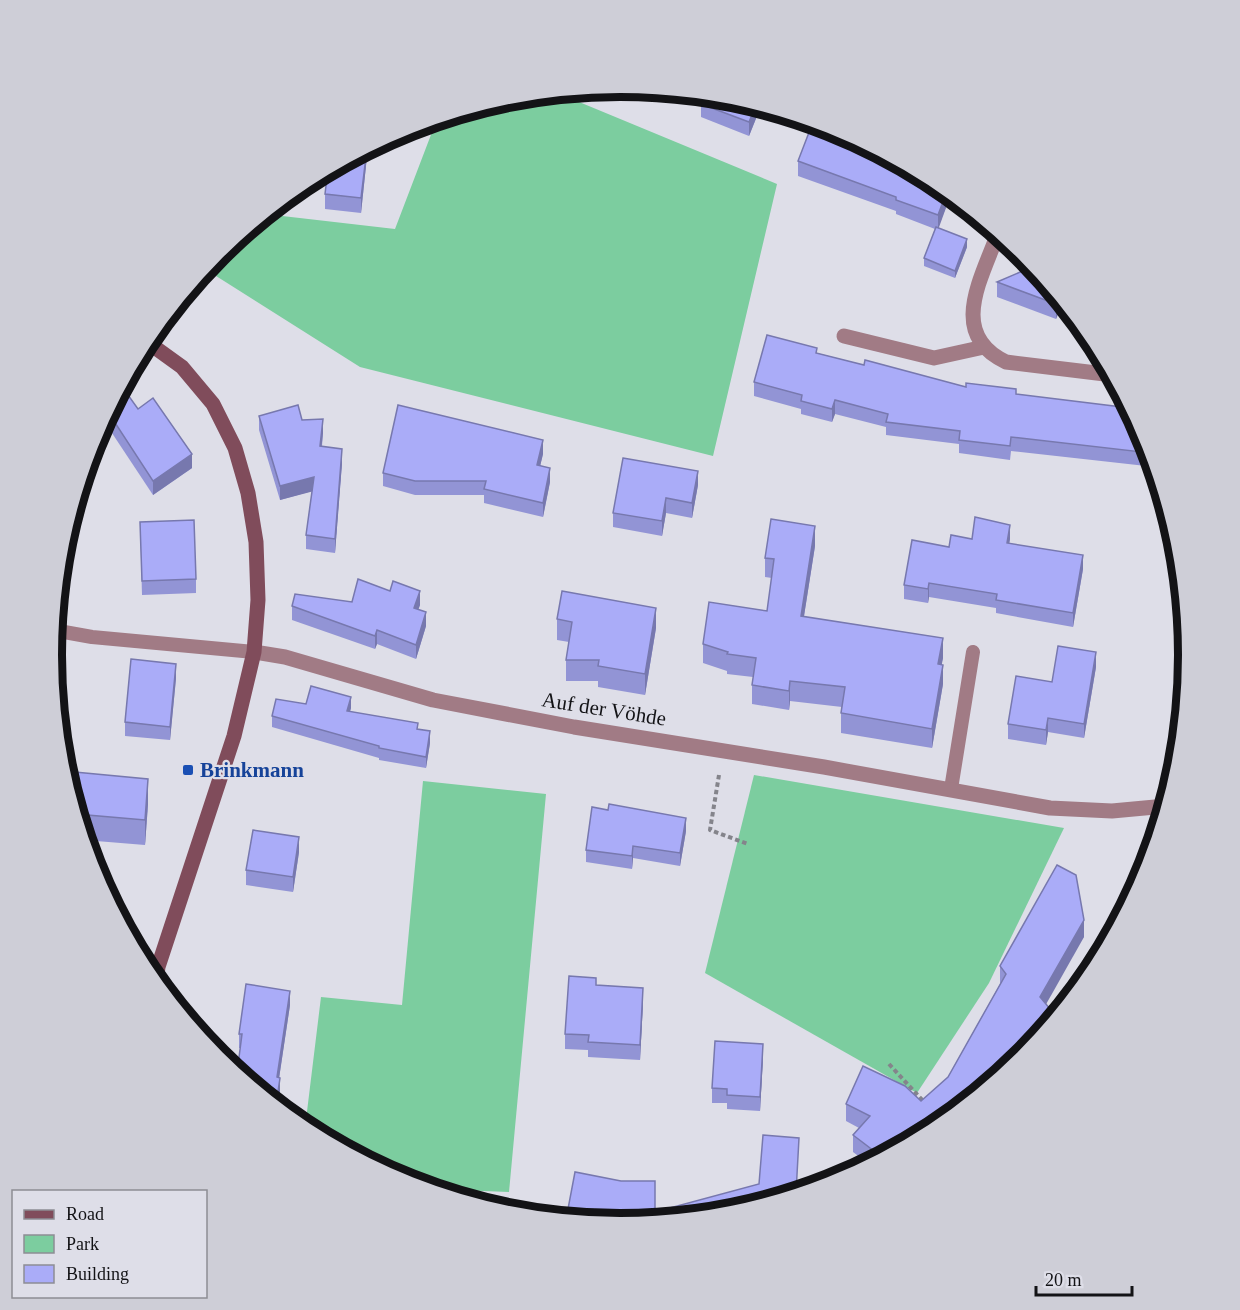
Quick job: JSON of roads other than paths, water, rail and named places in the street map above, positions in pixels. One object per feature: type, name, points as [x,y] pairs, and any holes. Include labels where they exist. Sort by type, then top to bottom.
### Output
[{"type":"street","points":[[995,241],[973,304],[972,320],[976,334],[984,347],[994,356],[1006,362],[1103,374]]},
{"type":"street","points":[[844,336],[934,358],[984,347]]},
{"type":"street","points":[[154,348],[182,367],[213,404],[235,448],[248,493],[256,542],[258,600],[254,652],[234,736],[158,968]]},
{"type":"street","name":"Auf der Vöhde","points":[[254,652],[285,657],[433,699],[574,727],[951,789],[1050,808],[1113,811],[1157,807]]},
{"type":"lane","points":[[63,632],[92,637],[254,652]]},
{"type":"lane","points":[[951,789],[973,652]]},
{"type":"place","name":"Brinkmann","points":[[188,770]]}]
